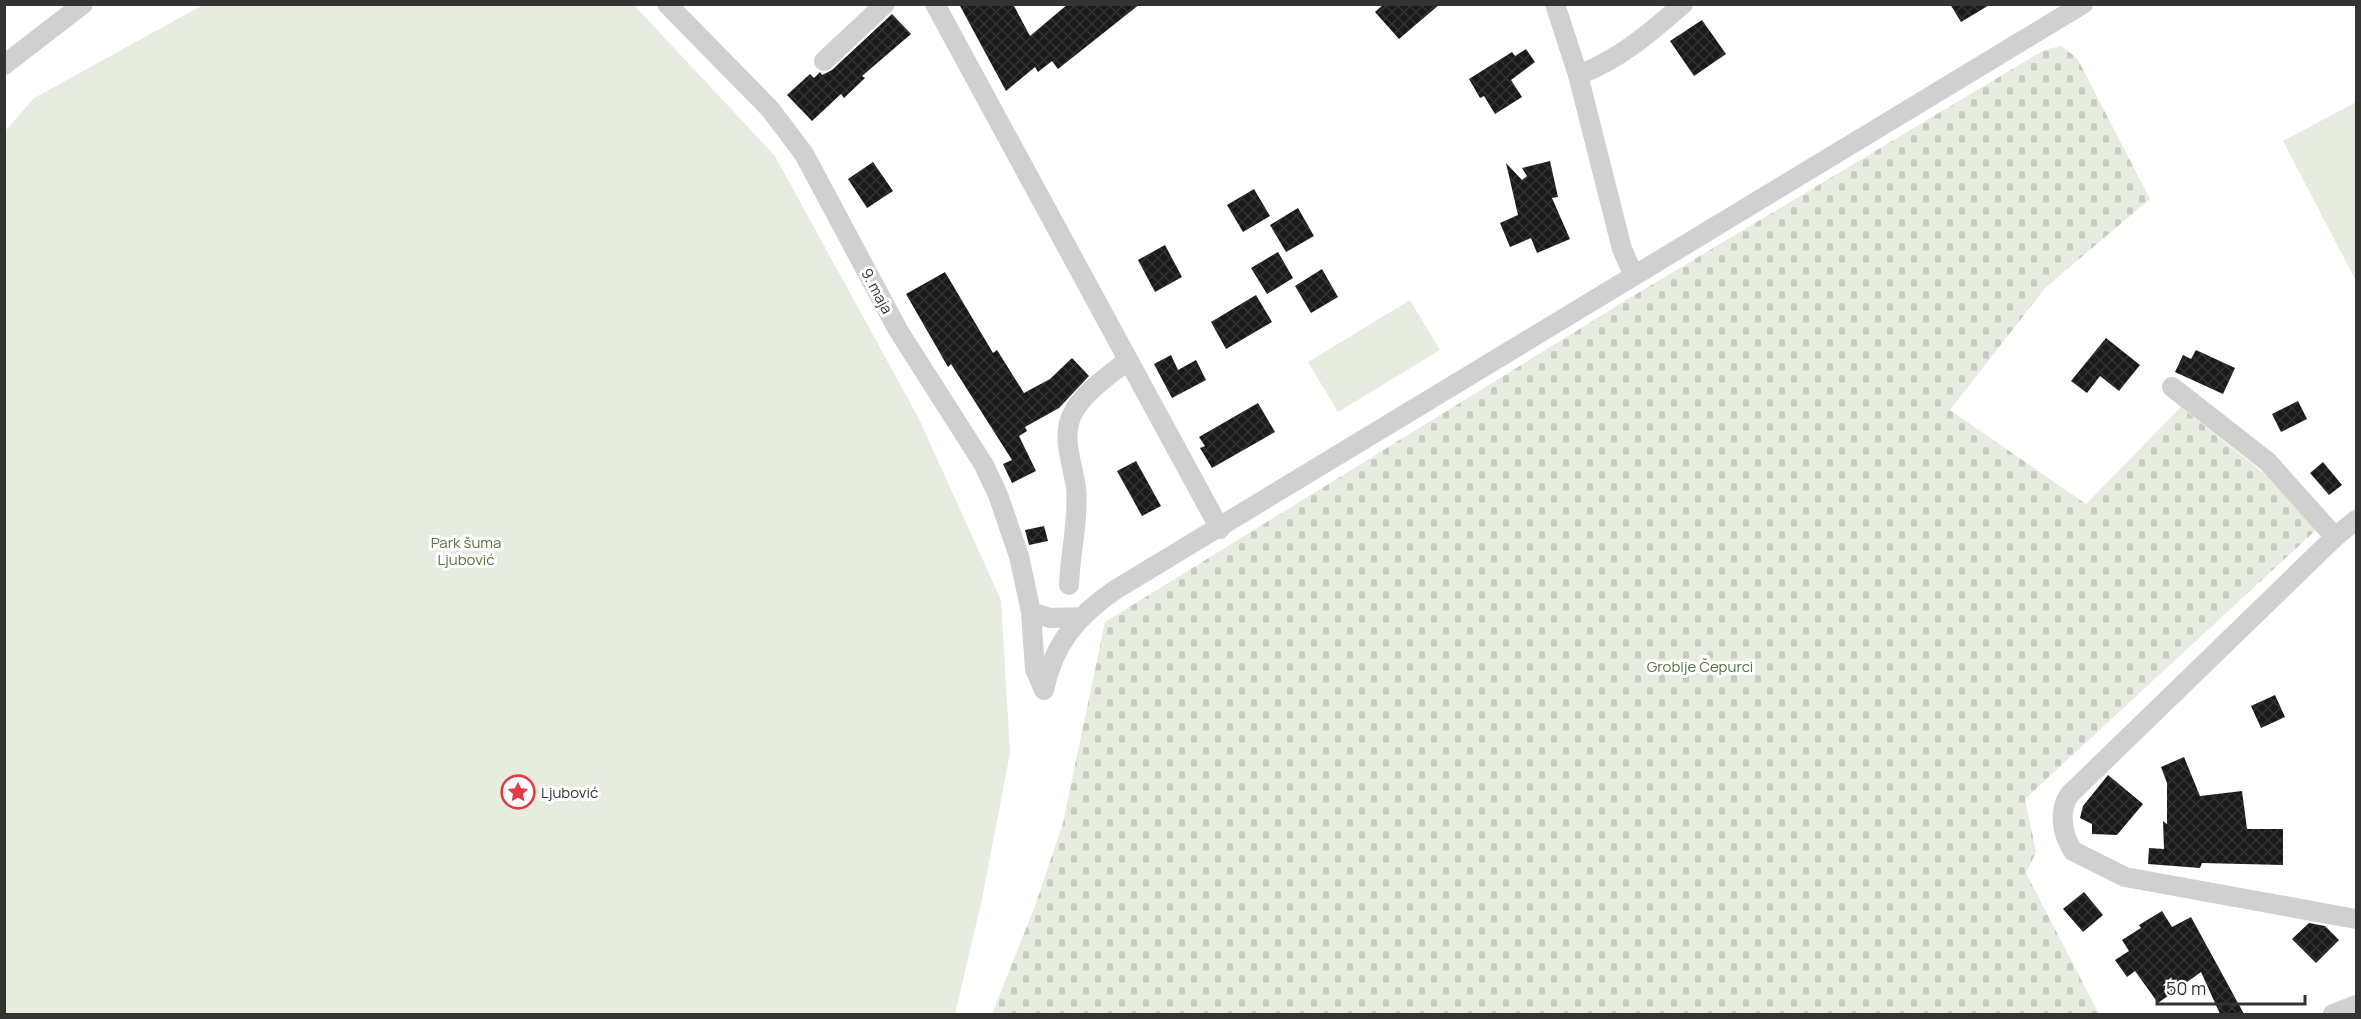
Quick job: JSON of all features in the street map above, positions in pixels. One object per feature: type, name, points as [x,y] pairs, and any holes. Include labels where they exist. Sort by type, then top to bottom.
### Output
[{"type":"street","points":[[4,65],[83,4]]},
{"type":"street","name":"9. maja","points":[[667,4],[770,109],[804,154],[898,330],[984,465],[1010,525],[1031,612],[1035,669],[1044,690],[1057,649],[1081,617]]},
{"type":"street","points":[[824,61],[885,4]]},
{"type":"street","points":[[934,4],[1220,529]]},
{"type":"street","points":[[1555,4],[1578,75],[1622,249],[1634,276]]},
{"type":"street","points":[[1578,75],[1616,57],[1683,4]]},
{"type":"street","points":[[1031,612],[1050,618],[1081,617],[1114,590],[1220,529],[2080,5]]},
{"type":"street","points":[[1069,585],[1070,552],[1076,520],[1076,490],[1068,441],[1072,416],[1092,390],[1128,360]]},
{"type":"street","points":[[2172,387],[2268,462],[2335,537]]},
{"type":"street","points":[[2356,520],[2335,537],[2070,794],[2063,804],[2062,815],[2073,851],[2125,877],[2356,919]]},
{"type":"street","points":[[2332,1014],[2356,1005]]},
{"type":"green space","name":"Park šuma Ljubović","points":[[203,5],[634,5],[775,156],[919,419],[1001,600],[1010,753],[982,899],[955,1014],[5,1014],[5,131],[34,98]]},
{"type":"green space","name":"Groblje Čepurci","points":[[2061,46],[2077,58],[2150,199],[2045,288],[1950,410],[2086,504],[2181,407],[2276,483],[2317,529],[2025,799],[2036,852],[2026,873],[2099,1014],[992,1014],[1035,906],[1063,823],[1105,622],[1623,302],[2044,50]]},
{"type":"green space","points":[[2356,102],[2356,281],[2283,141]]},
{"type":"green space","points":[[1410,300],[1440,350],[1338,412],[1308,362]]},
{"type":"building","points":[[959,4],[1013,4],[1030,36],[1068,4],[1140,4],[1058,69],[1052,61],[1038,72],[1035,67],[1006,91]]},
{"type":"building","points":[[1384,4],[1440,4],[1399,39],[1375,12]]},
{"type":"building","points":[[1950,4],[1991,4],[1961,22]]},
{"type":"building","points":[[892,14],[911,34],[862,76],[865,78],[844,98],[841,94],[812,121],[787,95],[810,74],[814,78],[820,72],[822,75],[832,70]]},
{"type":"building","points":[[1702,20],[1726,54],[1694,76],[1670,41]]},
{"type":"building","points":[[1526,49],[1535,62],[1511,80],[1522,97],[1495,114],[1484,96],[1480,98],[1469,79],[1512,52],[1515,56]]},
{"type":"building","points":[[1550,161],[1558,197],[1552,198],[1570,239],[1537,253],[1531,238],[1510,247],[1500,223],[1518,215],[1506,163],[1522,180],[1527,176],[1522,168]]},
{"type":"building","points":[[873,162],[893,191],[867,208],[848,179]]},
{"type":"building","points":[[1254,189],[1270,216],[1243,232],[1227,205]]},
{"type":"building","points":[[1298,208],[1314,236],[1286,252],[1270,225]]},
{"type":"building","points":[[1165,245],[1182,277],[1155,292],[1138,260]]},
{"type":"building","points":[[1278,252],[1293,278],[1267,294],[1251,268]]},
{"type":"building","points":[[1322,269],[1338,297],[1311,313],[1295,286]]},
{"type":"building","points":[[945,272],[993,353],[997,350],[1024,393],[1050,379],[1072,358],[1089,376],[1059,408],[1025,427],[1027,431],[1019,436],[1036,471],[1012,483],[1003,464],[1012,460],[951,364],[948,367],[906,294]]},
{"type":"building","points":[[1256,295],[1272,322],[1226,349],[1211,322]]},
{"type":"building","points":[[2106,338],[2140,365],[2119,391],[2100,376],[2087,393],[2071,381]]},
{"type":"building","points":[[2196,350],[2235,368],[2223,394],[2175,372],[2183,355],[2191,359]]},
{"type":"building","points":[[1171,355],[1178,370],[1196,360],[1206,380],[1172,398],[1154,364]]},
{"type":"building","points":[[2298,401],[2307,419],[2281,432],[2272,414]]},
{"type":"building","points":[[1258,403],[1275,432],[1212,468],[1200,448],[1205,446],[1199,437]]},
{"type":"building","points":[[1136,461],[1161,506],[1142,516],[1117,471]]},
{"type":"building","points":[[2323,462],[2342,485],[2329,495],[2310,473]]},
{"type":"building","points":[[1044,526],[1048,541],[1029,545],[1025,530]]},
{"type":"building","points":[[2275,695],[2285,717],[2261,728],[2251,706]]},
{"type":"building","points":[[2184,757],[2200,796],[2242,791],[2247,829],[2283,829],[2283,865],[2202,863],[2200,868],[2148,864],[2149,848],[2164,849],[2163,821],[2167,824],[2167,783],[2161,767]]},
{"type":"building","points":[[2108,775],[2143,804],[2117,835],[2092,834],[2092,824],[2080,818],[2083,806]]},
{"type":"building","points":[[2084,892],[2103,915],[2083,932],[2063,909]]},
{"type":"building","points":[[2162,911],[2172,927],[2191,917],[2244,1014],[2220,1014],[2201,972],[2158,1003],[2135,971],[2127,977],[2115,960],[2129,951],[2122,940],[2141,928],[2139,925]]},
{"type":"building","points":[[2309,923],[2325,926],[2339,940],[2316,963],[2292,939]]},
{"type":"place","name":"Ljubović","points":[[518,792]]}]
